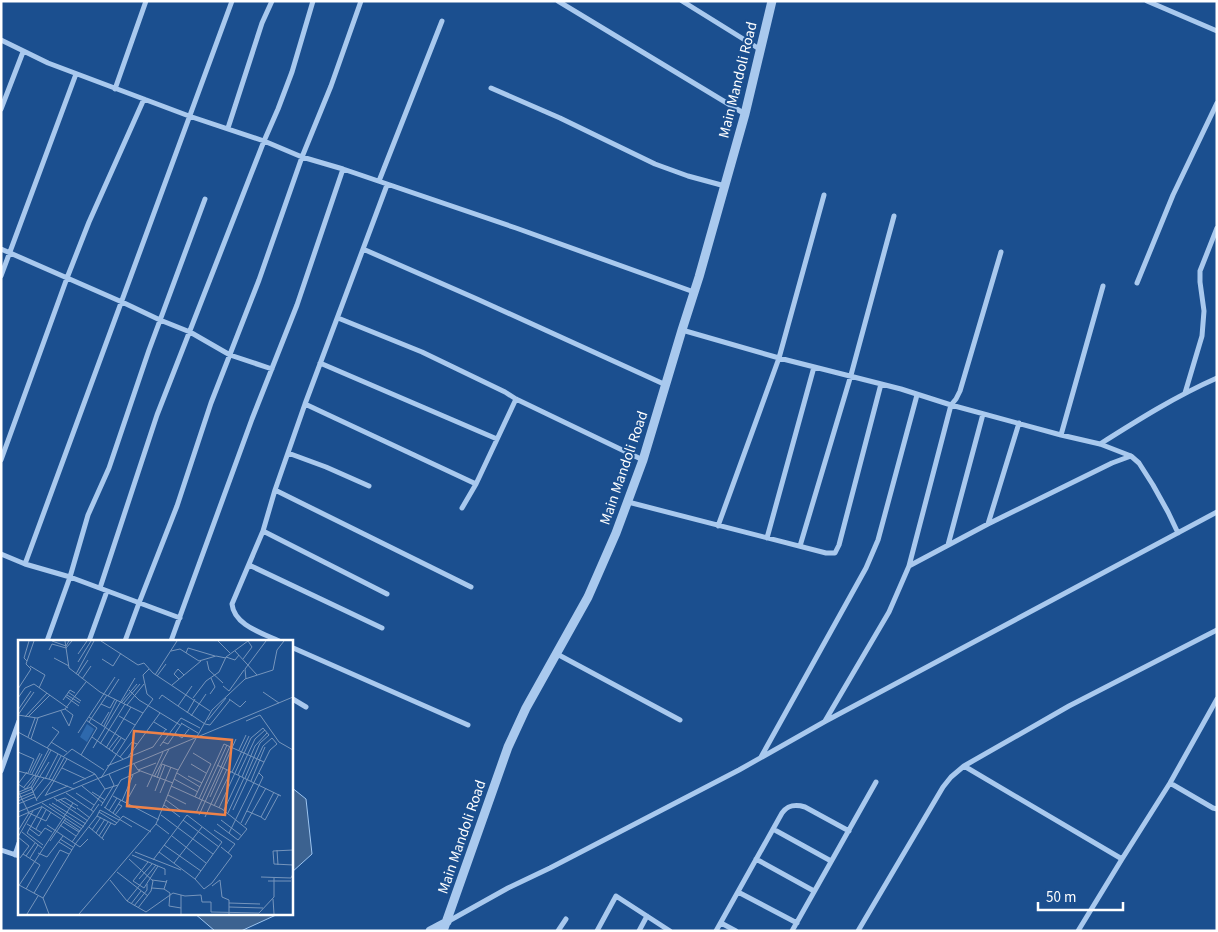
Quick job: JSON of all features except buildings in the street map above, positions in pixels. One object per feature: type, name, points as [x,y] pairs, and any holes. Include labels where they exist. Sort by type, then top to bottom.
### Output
[{"type":"street","points":[[115,88],[146,1]]},
{"type":"street","points":[[25,564],[232,1]]},
{"type":"street","points":[[228,128],[262,23],[272,1]]},
{"type":"street","points":[[100,588],[157,415],[292,72],[313,1]]},
{"type":"street","points":[[125,640],[177,506],[211,403],[259,280],[302,157],[331,86],[361,1]]},
{"type":"street","points":[[558,1],[745,114]]},
{"type":"street","points":[[682,1],[761,50]]},
{"type":"street","name":"Main Mandoli Road","points":[[445,927],[508,747],[526,708],[588,597],[616,534],[644,460],[725,186],[745,114],[772,1]]},
{"type":"street","points":[[1147,1],[1217,31]]},
{"type":"street","points":[[379,181],[442,21]]},
{"type":"street","points":[[1,40],[48,63],[189,116],[264,141],[302,157],[343,169],[516,228],[695,292]]},
{"type":"street","points":[[1,109],[23,52]]},
{"type":"street","points":[[1,276],[76,74]]},
{"type":"street","points":[[491,88],[560,118],[655,164],[688,176],[725,186]]},
{"type":"street","points":[[1,460],[89,222],[144,99]]},
{"type":"street","points":[[1137,283],[1173,195],[1217,103]]},
{"type":"street","points":[[173,640],[252,419],[297,305],[343,169]]},
{"type":"street","points":[[276,640],[242,622],[236,617],[232,604],[263,531],[305,404],[387,185]]},
{"type":"street","points":[[718,526],[779,358],[824,195]]},
{"type":"street","points":[[48,640],[70,577],[88,515],[109,468],[160,320],[205,199]]},
{"type":"street","points":[[800,546],[851,376],[894,216]]},
{"type":"street","points":[[1185,393],[1202,336],[1204,311],[1200,271],[1217,228]]},
{"type":"street","points":[[1,249],[190,332],[230,355],[272,369]]},
{"type":"street","points":[[363,249],[666,386]]},
{"type":"street","points":[[824,722],[889,612],[909,566],[951,405],[960,391],[1001,252]]},
{"type":"street","points":[[1061,435],[1103,286]]},
{"type":"street","points":[[338,318],[422,352],[644,460]]},
{"type":"street","points":[[682,330],[983,414],[1100,444],[1131,456],[1139,463],[1153,485],[1178,533]]},
{"type":"street","points":[[320,363],[497,439]]},
{"type":"street","points":[[767,538],[814,367]]},
{"type":"street","points":[[1100,444],[1185,393],[1217,378]]},
{"type":"street","points":[[628,502],[826,553],[835,553],[840,545],[881,384]]},
{"type":"street","points":[[760,758],[866,568],[878,540],[917,395]]},
{"type":"street","points":[[462,508],[476,484],[516,399]]},
{"type":"street","points":[[305,404],[476,484]]},
{"type":"street","points":[[948,545],[983,414]]},
{"type":"street","points":[[988,524],[1019,423]]},
{"type":"street","points":[[288,453],[369,486]]},
{"type":"street","points":[[909,566],[988,524],[1104,467],[1131,456]]},
{"type":"street","points":[[275,490],[471,587]]},
{"type":"street","points":[[430,931],[445,927],[501,892],[760,758],[1217,512]]},
{"type":"street","points":[[263,531],[387,594]]},
{"type":"street","points":[[1,554],[25,564],[70,577],[180,618]]},
{"type":"street","points":[[249,565],[382,628]]},
{"type":"street","points":[[89,640],[107,591]]},
{"type":"street","points":[[858,931],[942,787],[964,766],[1069,706],[1217,630]]},
{"type":"street","points":[[292,647],[468,725]]},
{"type":"street","points":[[557,654],[680,720]]},
{"type":"street","points":[[292,699],[306,707]]},
{"type":"street","points":[[1078,931],[1170,783],[1217,699]]},
{"type":"street","points":[[1,771],[18,724]]},
{"type":"street","points":[[964,766],[1122,859]]},
{"type":"street","points":[[792,931],[876,782]]},
{"type":"street","points":[[1170,783],[1217,809]]},
{"type":"street","points":[[716,931],[786,808],[799,805],[810,809],[849,831]]},
{"type":"street","points":[[773,829],[831,861]]},
{"type":"street","points":[[1,850],[17,855]]},
{"type":"street","points":[[756,859],[814,891]]},
{"type":"street","points":[[738,892],[797,923]]},
{"type":"street","points":[[597,931],[616,896],[670,931]]},
{"type":"street","points":[[639,931],[647,916]]},
{"type":"street","points":[[558,931],[566,919]]},
{"type":"street","points":[[721,923],[736,931]]},
{"type":"water","points":[[292,788],[306,799],[312,854],[292,872]]},
{"type":"water","points":[[195,914],[276,914],[241,931],[215,931]]}]
